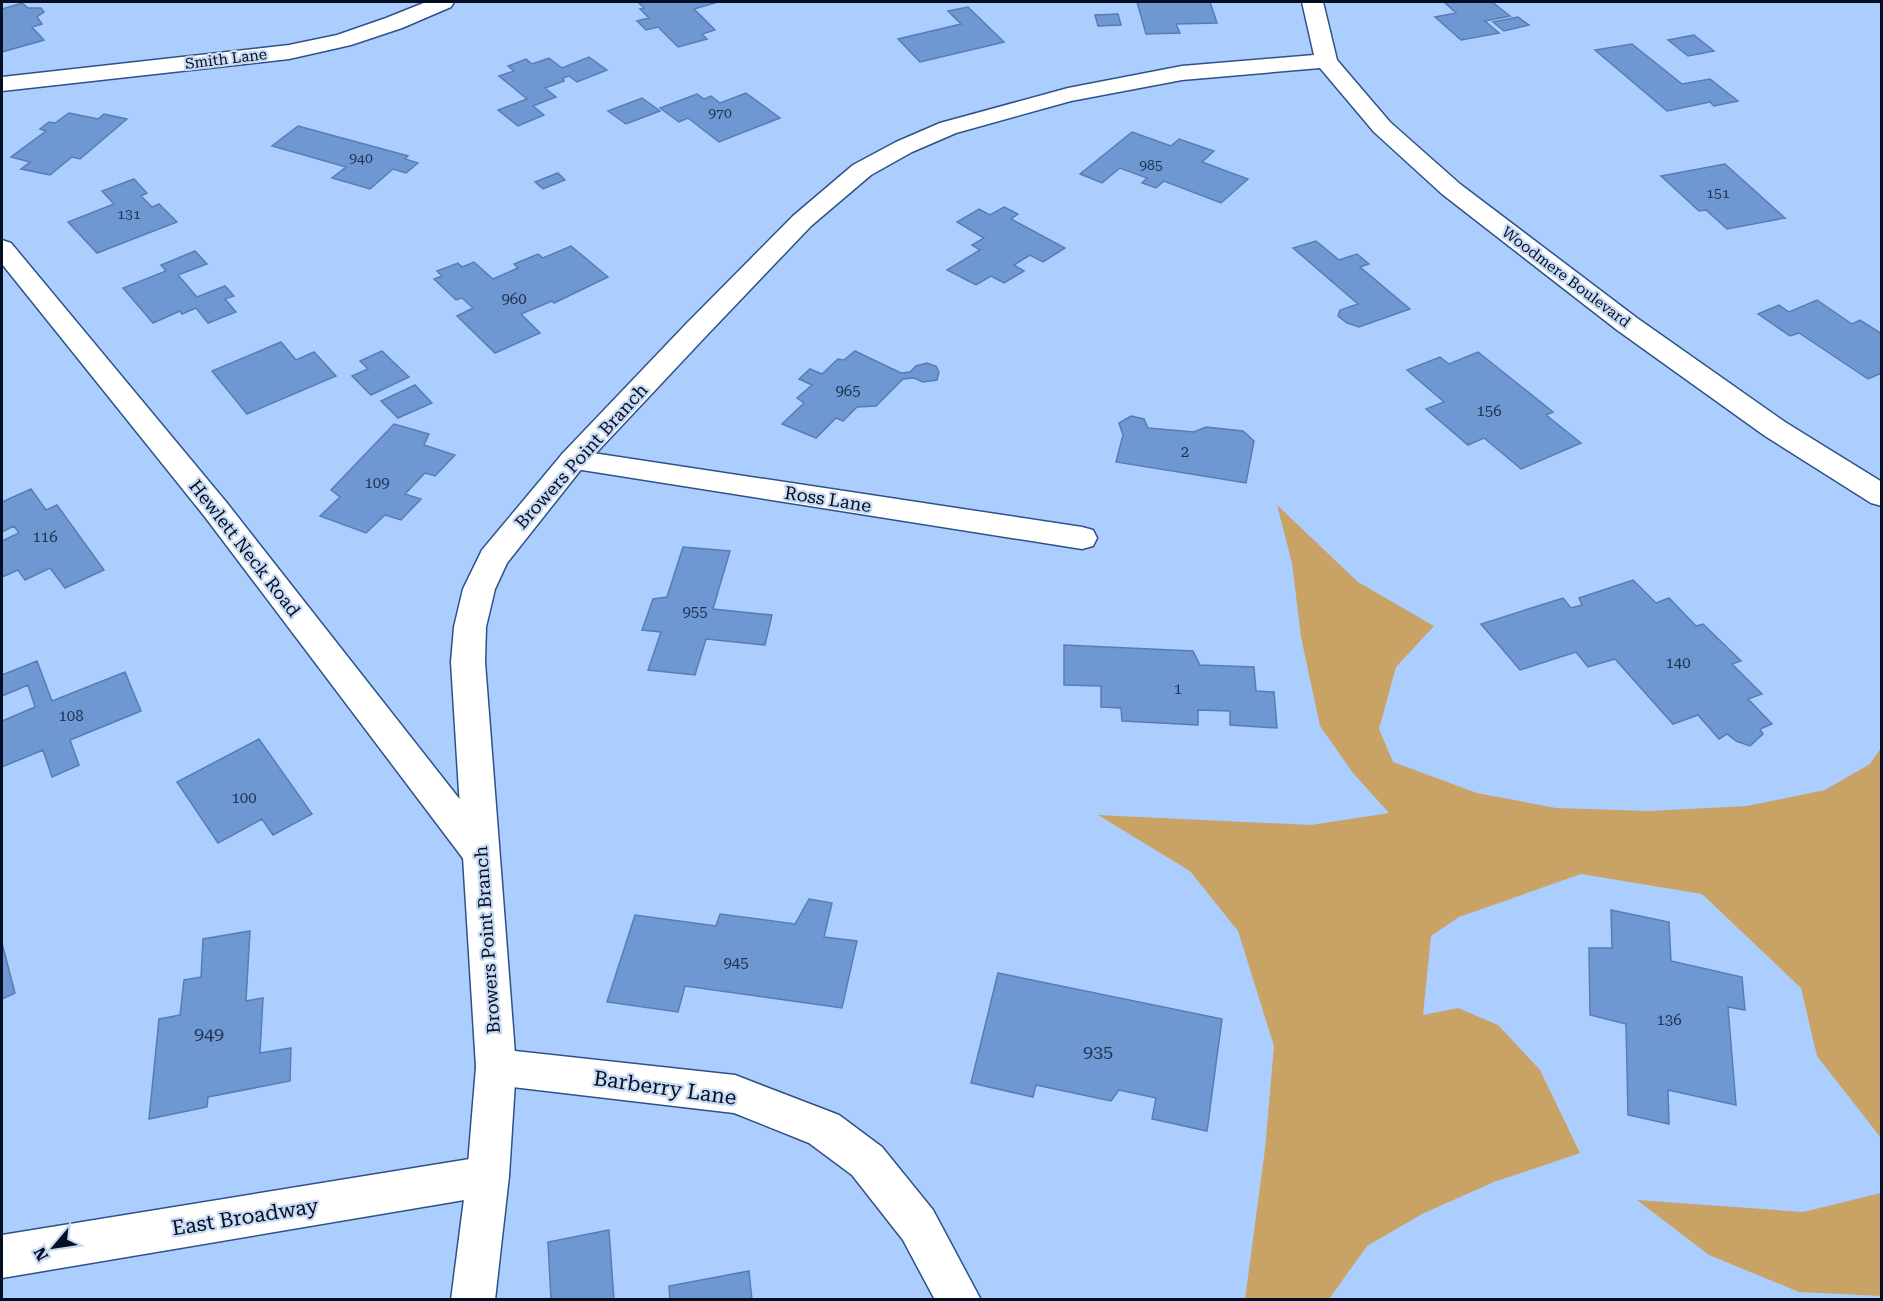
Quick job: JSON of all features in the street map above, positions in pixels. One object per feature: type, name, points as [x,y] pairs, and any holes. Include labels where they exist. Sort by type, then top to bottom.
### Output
[{"type":"street","name":"Smith Lane","points":[[2,84],[289,52],[344,40],[394,23],[443,2]]},
{"type":"street","name":"Woodmere Boulevard","points":[[1313,2],[1326,61],[1382,126],[1451,189],[1664,350],[1775,429],[1881,496]]},
{"type":"street","name":"Browers Point Branch","points":[[473,1299],[488,1176],[496,1066],[468,662],[470,627],[478,589],[493,558],[573,460],[802,221],[862,170],[904,147],[948,128],[1068,95],[1182,73],[1326,61]]},
{"type":"street","name":"Hewlett Neck Road","points":[[2,248],[216,510],[481,854]]},
{"type":"street","name":"Ross Lane","points":[[573,460],[1082,538]]},
{"type":"street","name":"Barberry Lane","points":[[496,1066],[735,1094],[824,1129],[867,1161],[904,1207],[918,1225],[959,1299]]},
{"type":"street","name":"East Broadway","points":[[2,1257],[488,1176]]},
{"type":"shaded area","points":[[1277,505],[1358,582],[1434,626],[1396,667],[1379,729],[1393,762],[1477,793],[1556,808],[1649,811],[1747,806],[1825,790],[1870,764],[1881,748],[1881,1138],[1817,1056],[1801,988],[1702,894],[1581,874],[1459,917],[1431,936],[1423,1015],[1458,1008],[1498,1025],[1540,1070],[1580,1153],[1494,1182],[1422,1214],[1367,1246],[1329,1299],[1245,1299],[1265,1149],[1274,1046],[1238,931],[1190,871],[1098,815],[1311,825],[1389,813],[1353,773],[1320,726],[1301,637],[1292,563]]},
{"type":"shaded area","points":[[1881,1193],[1881,1296],[1799,1292],[1709,1255],[1637,1200],[1803,1212]]},
{"type":"building","points":[[638,2],[718,2],[694,9],[715,30],[702,34],[707,39],[678,47],[658,27],[646,30],[637,21],[649,18],[640,9],[644,8]]},
{"type":"building","points":[[1137,2],[1210,2],[1217,23],[1176,24],[1180,33],[1146,34]]},
{"type":"building","points":[[1444,2],[1492,2],[1510,16],[1485,21],[1499,33],[1461,40],[1435,17],[1456,13]]},
{"type":"building","points":[[22,3],[28,8],[41,8],[44,12],[37,17],[42,24],[32,27],[44,40],[2,52],[2,9]]},
{"type":"building","points":[[968,7],[1004,42],[920,62],[898,39],[961,24],[948,11]]},
{"type":"building","points":[[1118,14],[1121,25],[1098,26],[1095,15]]},
{"type":"building","points":[[1518,17],[1529,25],[1504,31],[1493,22]]},
{"type":"building","points":[[1694,35],[1714,51],[1688,56],[1668,40]]},
{"type":"building","points":[[1632,44],[1682,84],[1710,79],[1738,101],[1714,106],[1710,102],[1667,111],[1595,50]]},
{"type":"building","points":[[589,57],[607,70],[577,82],[569,76],[563,78],[564,81],[545,88],[556,97],[533,106],[544,115],[518,126],[498,110],[527,99],[499,76],[514,71],[508,66],[526,59],[532,64],[549,58],[562,68]]},
{"type":"building","points":[[746,93],[780,118],[719,142],[688,118],[679,122],[660,108],[697,94],[704,99],[711,96],[720,103]]},
{"type":"building","points":[[642,98],[660,111],[626,124],[608,111]]},
{"type":"building","points":[[69,113],[98,119],[104,114],[127,119],[80,159],[72,157],[50,175],[21,169],[30,162],[11,157],[46,131],[40,129],[49,122],[55,123]]},
{"type":"building","points":[[298,126],[408,156],[405,159],[418,163],[406,173],[393,169],[370,189],[332,178],[346,167],[272,146]]},
{"type":"building","points":[[1132,132],[1171,146],[1179,139],[1214,151],[1202,162],[1248,179],[1221,203],[1164,181],[1156,188],[1142,183],[1147,178],[1120,168],[1102,183],[1080,174]]},
{"type":"building","points":[[1725,164],[1785,218],[1727,229],[1706,210],[1699,211],[1661,176]]},
{"type":"building","points":[[558,173],[565,180],[543,189],[535,182]]},
{"type":"building","points":[[134,179],[147,193],[141,196],[152,207],[159,204],[177,222],[97,253],[68,222],[114,204],[102,191]]},
{"type":"building","points":[[1004,207],[1018,214],[1011,219],[1065,248],[1043,262],[1030,255],[1014,265],[1024,271],[1004,283],[991,276],[976,285],[947,270],[980,250],[972,245],[984,238],[957,222],[979,209],[990,215]]},
{"type":"building","points":[[1316,241],[1339,260],[1357,254],[1369,264],[1360,267],[1410,309],[1359,327],[1347,323],[1338,316],[1340,310],[1358,304],[1293,248]]},
{"type":"building","points":[[571,246],[608,277],[554,303],[552,301],[521,314],[540,333],[495,353],[457,316],[473,308],[462,298],[456,300],[434,279],[442,276],[437,271],[458,263],[462,267],[474,262],[493,279],[518,268],[514,264],[538,254],[543,258]]},
{"type":"building","points":[[195,251],[207,264],[178,275],[197,297],[225,286],[234,296],[225,299],[236,312],[208,323],[196,308],[182,314],[180,311],[153,323],[123,288],[166,271],[161,265]]},
{"type":"building","points":[[1817,300],[1852,324],[1860,320],[1882,334],[1882,373],[1868,379],[1799,333],[1790,336],[1758,314],[1779,305],[1789,312]]},
{"type":"building","points":[[281,342],[296,360],[314,352],[336,376],[247,414],[212,371]]},
{"type":"building","points":[[382,351],[409,377],[371,395],[352,376],[368,369],[360,361]]},
{"type":"building","points":[[855,351],[901,373],[910,372],[916,366],[927,363],[936,366],[939,372],[937,380],[923,382],[914,378],[903,379],[876,406],[857,407],[843,421],[836,418],[816,438],[782,424],[804,403],[797,398],[812,385],[799,379],[810,369],[822,374],[838,359],[844,360]]},
{"type":"building","points":[[1478,352],[1553,412],[1546,415],[1581,443],[1521,469],[1484,438],[1468,445],[1426,409],[1444,402],[1407,370],[1440,357],[1449,364]]},
{"type":"building","points":[[415,385],[432,403],[398,418],[381,401]]},
{"type":"building","points":[[1131,416],[1144,419],[1148,428],[1194,432],[1206,427],[1243,431],[1254,441],[1246,483],[1116,462],[1123,435],[1119,423]]},
{"type":"building","points":[[394,424],[429,434],[424,445],[455,455],[435,476],[425,473],[405,494],[421,499],[401,520],[385,515],[366,533],[320,516],[340,497],[331,490]]},
{"type":"building","points":[[31,489],[46,510],[57,505],[104,570],[65,588],[50,568],[25,580],[18,570],[2,577],[2,541],[19,533],[14,526],[2,532],[2,502]]},
{"type":"building","points":[[683,547],[730,551],[713,609],[772,615],[765,645],[706,639],[695,675],[648,670],[661,632],[642,630],[653,599],[667,597]]},
{"type":"building","points":[[1633,580],[1656,603],[1669,598],[1696,626],[1703,624],[1741,661],[1732,664],[1762,694],[1748,699],[1772,724],[1760,729],[1763,734],[1750,746],[1736,741],[1727,734],[1719,739],[1698,715],[1673,724],[1615,659],[1588,667],[1576,652],[1520,670],[1481,624],[1563,598],[1571,608],[1582,605],[1579,598]]},
{"type":"building","points":[[1064,645],[1193,651],[1200,665],[1254,667],[1256,691],[1274,692],[1277,728],[1230,725],[1230,711],[1198,710],[1198,725],[1122,721],[1121,708],[1101,707],[1101,686],[1064,685]]},
{"type":"building","points":[[37,661],[52,701],[125,672],[141,711],[70,740],[79,765],[52,777],[43,750],[2,767],[2,721],[35,707],[28,685],[2,696],[2,675]]},
{"type":"building","points":[[259,739],[312,814],[273,835],[262,819],[218,843],[177,782]]},
{"type":"building","points":[[809,899],[832,903],[824,937],[857,941],[842,1008],[685,986],[678,1012],[607,1002],[635,915],[716,926],[720,914],[795,924]]},
{"type":"building","points":[[1611,910],[1669,922],[1671,961],[1742,977],[1745,1010],[1728,1007],[1736,1105],[1668,1090],[1669,1124],[1628,1115],[1626,1024],[1590,1015],[1589,948],[1612,948]]},
{"type":"building","points":[[250,931],[246,1001],[263,998],[260,1053],[291,1048],[290,1081],[208,1097],[207,1107],[149,1119],[159,1019],[180,1015],[184,980],[201,977],[203,939]]},
{"type":"building","points":[[2,943],[15,993],[2,999]]},
{"type":"building","points":[[998,973],[1222,1019],[1207,1131],[1152,1119],[1156,1098],[1119,1090],[1111,1101],[1036,1085],[1033,1097],[971,1083]]},
{"type":"building","points":[[609,1230],[614,1300],[551,1300],[548,1242]]},
{"type":"building","points":[[749,1271],[752,1300],[670,1300],[669,1286]]}]
